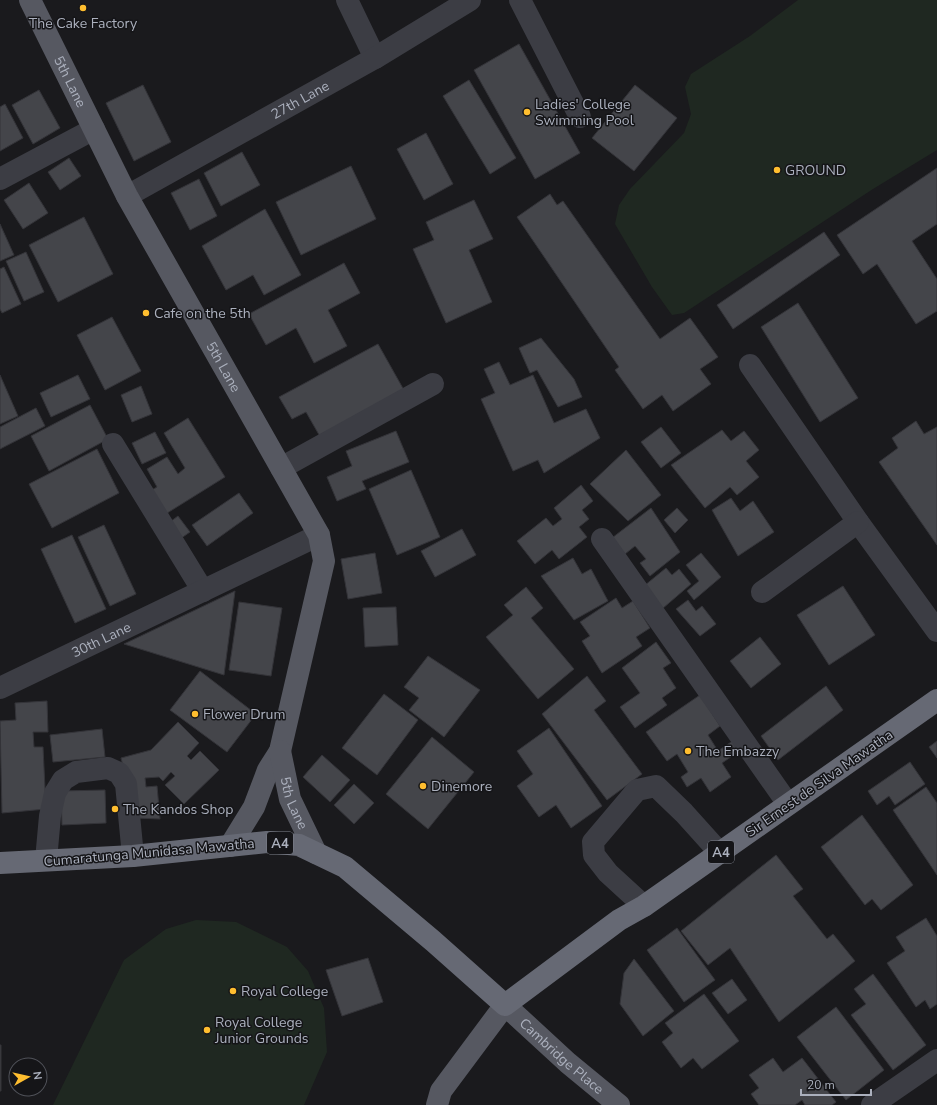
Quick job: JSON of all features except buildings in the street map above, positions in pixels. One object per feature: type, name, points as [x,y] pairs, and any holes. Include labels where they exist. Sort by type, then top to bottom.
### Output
[{"type":"highway","name":"Sir Ernest de Silva Mawatha","points":[[505,1005],[619,920],[644,906],[937,700]]},
{"type":"highway","name":"Cumaratunga Munidasa Mawatha","points":[[0,863],[133,856],[267,842],[299,845],[345,867],[505,1005]]},
{"type":"main road","name":"5th Lane","points":[[30,0],[127,196],[320,535],[324,561],[280,751],[268,770],[254,807],[230,846]]},
{"type":"main road","name":"5th Lane","points":[[280,751],[290,799],[316,853]]},
{"type":"main road","points":[[436,1105],[441,1091],[505,1005]]},
{"type":"main road","name":"Cambridge Place","points":[[505,1005],[568,1063],[620,1105]]},
{"type":"street","points":[[347,0],[375,58]]},
{"type":"street","name":"27th Lane","points":[[127,196],[375,58],[470,0]]},
{"type":"street","points":[[520,0],[580,117]]},
{"type":"street","points":[[0,179],[94,129]]},
{"type":"street","points":[[750,365],[858,522],[937,631]]},
{"type":"street","points":[[281,468],[433,384]]},
{"type":"street","points":[[114,444],[203,591]]},
{"type":"street","points":[[762,592],[858,522]]},
{"type":"street","name":"30th Lane","points":[[0,688],[320,535]]},
{"type":"street","points":[[602,539],[788,804]]},
{"type":"street","points":[[46,860],[50,816],[55,793],[63,780],[76,772],[108,768],[119,773],[126,784],[133,856]]},
{"type":"street","points":[[644,906],[608,873],[594,855],[593,842],[636,790],[656,786],[684,813],[720,853]]},
{"type":"street","points":[[872,1105],[937,1060]]},
{"type":"shaded area","name":"GROUND","points":[[798,0],[937,0],[937,150],[873,189],[684,313],[672,315],[652,287],[615,224],[619,205],[630,189],[684,133],[691,114],[685,87],[691,74],[750,36]]},
{"type":"shaded area","name":"Royal College Junior Grounds","points":[[196,920],[236,922],[287,947],[308,971],[324,1008],[327,1052],[304,1105],[53,1105],[124,960],[166,929]]},
{"type":"place","name":"The Cake Factory","points":[[83,8]]},
{"type":"place","name":"Ladies' College Swimming Pool","points":[[527,112]]},
{"type":"place","name":"GROUND","points":[[777,170]]},
{"type":"place","name":"Cafe on the 5th","points":[[146,313]]},
{"type":"place","name":"Flower Drum","points":[[195,714]]},
{"type":"place","name":"The Embazzy","points":[[688,751]]},
{"type":"place","name":"Dinemore","points":[[423,786]]},
{"type":"place","name":"The Kandos Shop","points":[[115,809]]},
{"type":"place","name":"Royal College","points":[[233,991]]},
{"type":"place","name":"Royal College Junior Grounds","points":[[207,1030]]}]
